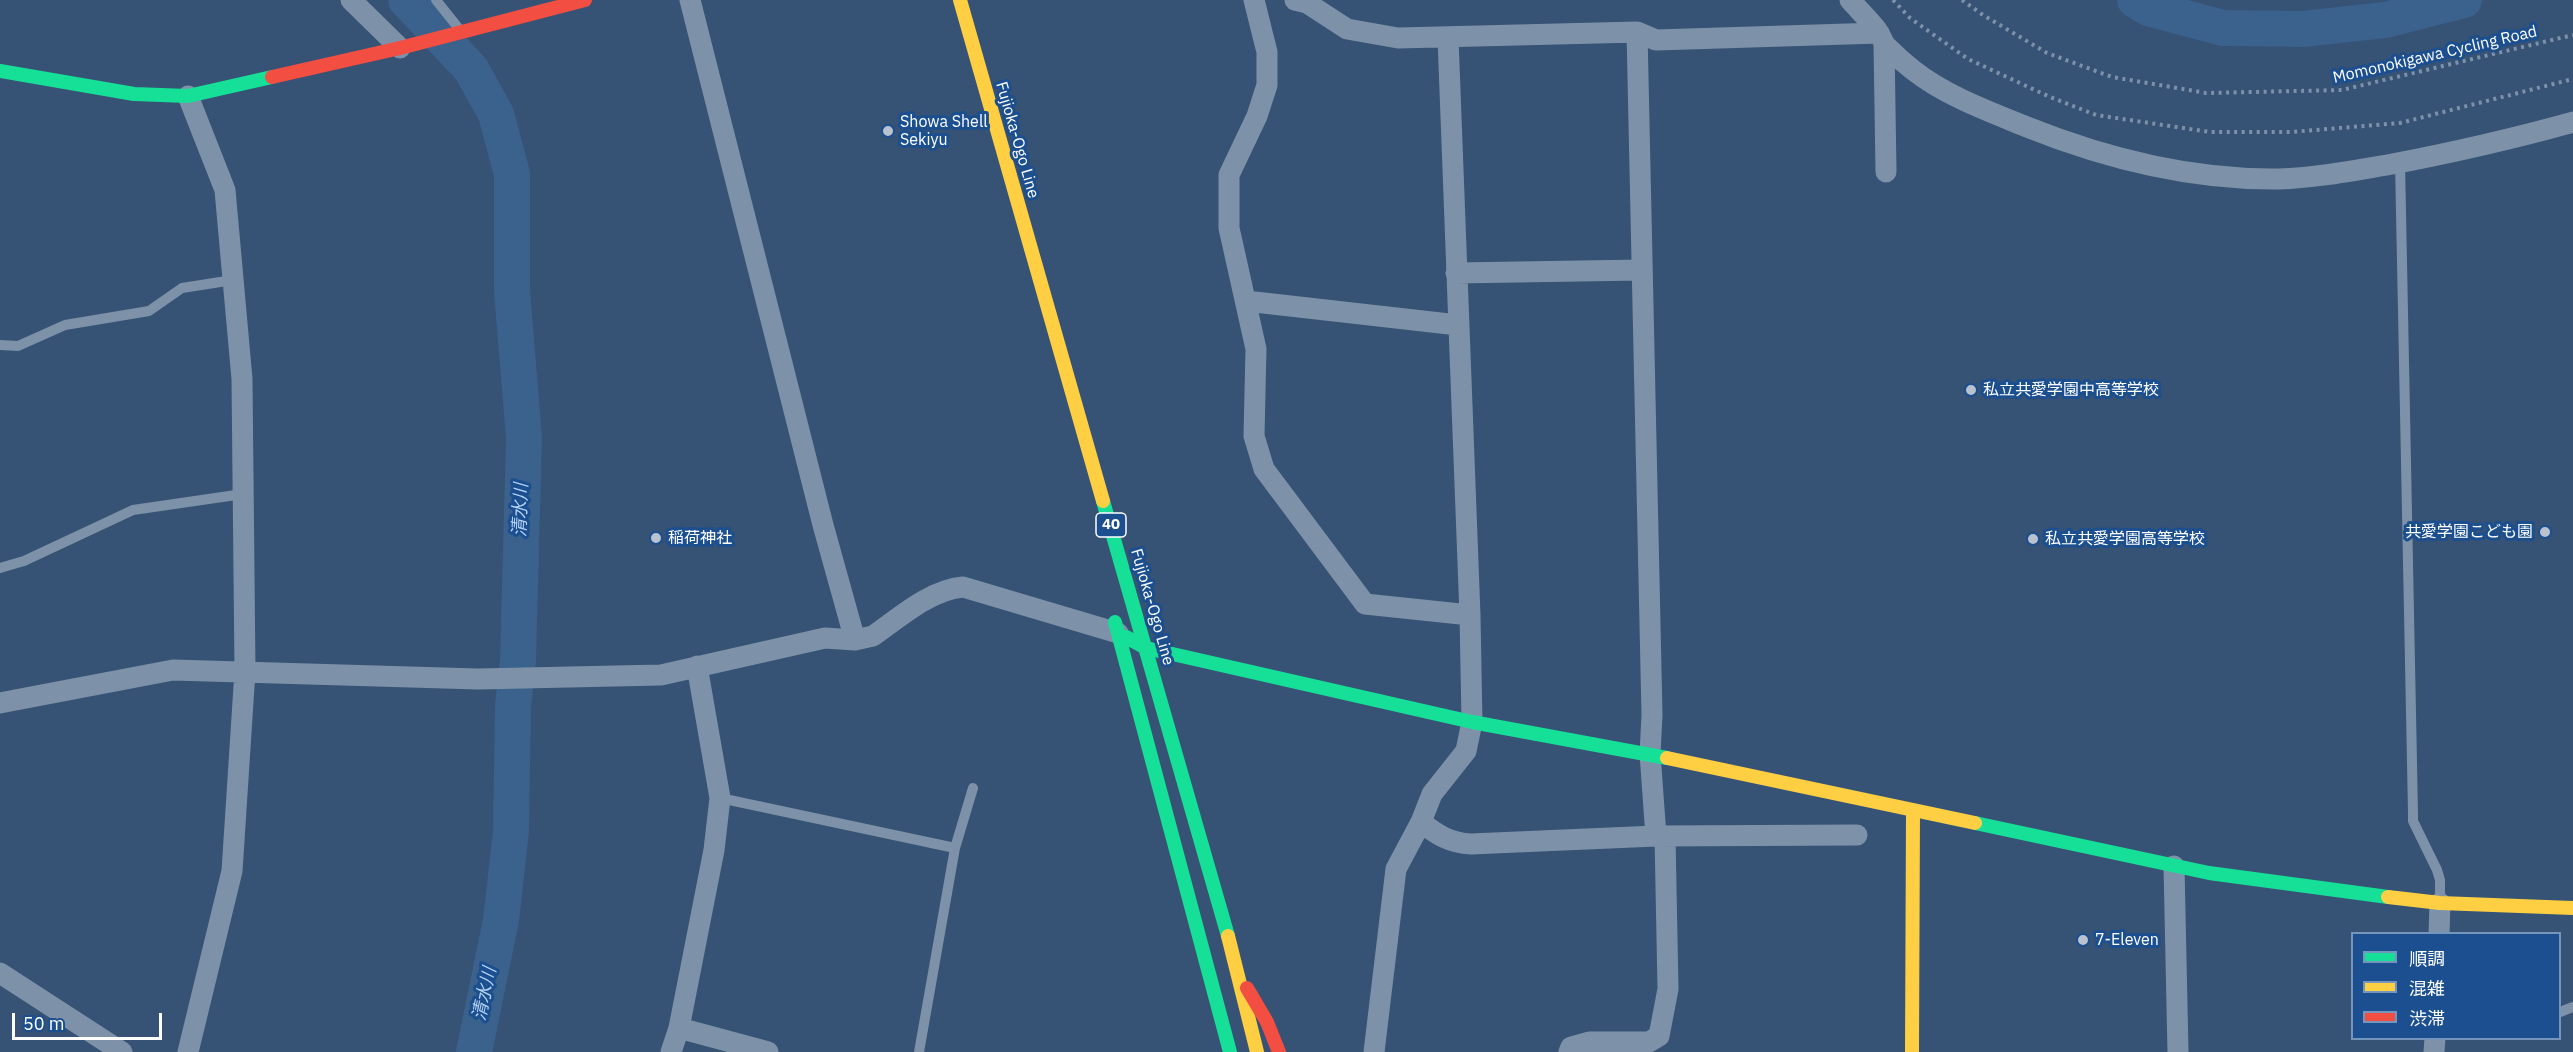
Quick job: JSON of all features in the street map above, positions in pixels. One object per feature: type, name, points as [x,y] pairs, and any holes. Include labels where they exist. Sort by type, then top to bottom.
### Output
[{"type":"street","points":[[351,0],[400,48]]},
{"type":"street","points":[[0,71],[134,94],[188,96],[400,48],[585,0]]},
{"type":"street","points":[[690,0],[823,525],[855,640]]},
{"type":"street","name":"Fujioka-Ogo Line","points":[[960,0],[1238,973],[1257,1052]]},
{"type":"street","points":[[1254,0],[1267,52],[1267,85],[1257,116],[1229,175],[1229,228],[1256,349],[1254,436],[1264,469],[1365,604],[1470,615]]},
{"type":"street","points":[[1295,0],[1307,3],[1347,29],[1398,38],[1636,32],[1656,40],[1882,38]]},
{"type":"street","points":[[1850,0],[1914,71],[1966,101],[2049,136],[2107,156],[2146,166],[2278,179],[2330,174],[2478,147],[2573,122]]},
{"type":"street","points":[[1569,1052],[1571,1047],[1589,1042],[1649,1042],[1659,1036],[1668,989],[1660,836],[1650,754],[1652,715],[1636,32]]},
{"type":"street","points":[[1374,1052],[1396,869],[1432,794],[1466,750],[1472,722],[1448,38]]},
{"type":"street","points":[[1882,38],[1886,172]]},
{"type":"street","points":[[188,96],[225,190],[242,379],[245,671],[232,872],[188,1052]]},
{"type":"street","points":[[1456,273],[1642,270]]},
{"type":"street","points":[[1246,301],[1458,325]]},
{"type":"street","points":[[0,703],[173,670],[478,679],[661,675],[825,638],[855,640],[873,636],[925,601],[944,592],[963,587],[1118,633],[1146,648],[1472,722],[1650,754],[2209,873],[2348,893],[2440,903],[2573,908]]},
{"type":"street","points":[[1112,610],[1230,1052]]},
{"type":"street","points":[[671,1052],[679,1028],[714,850],[720,798],[697,666]]},
{"type":"street","points":[[1912,1052],[1913,810]]},
{"type":"street","points":[[1420,822],[1442,838],[1456,843],[1660,836],[1857,835]]},
{"type":"street","points":[[2174,866],[2178,1052]]},
{"type":"street","points":[[2439,932],[2440,903]]},
{"type":"street","points":[[0,973],[122,1052]]},
{"type":"street","points":[[1238,973],[1267,1022],[1279,1052]]},
{"type":"street","points":[[1214,1052],[1215,1041],[1222,1022]]},
{"type":"street","points":[[679,1028],[768,1052]]},
{"type":"lane","points":[[436,0],[461,32]]},
{"type":"lane","points":[[2400,162],[2413,813],[2414,821],[2440,880],[2440,903]]},
{"type":"lane","points":[[0,345],[18,346],[65,325],[149,311],[182,288],[233,280]]},
{"type":"lane","points":[[0,568],[24,561],[133,510],[243,494]]},
{"type":"lane","points":[[919,1052],[955,848],[973,788]]},
{"type":"lane","points":[[720,798],[955,848]]},
{"type":"path","points":[[1893,0],[1910,18],[1968,59],[2050,97],[2096,115],[2210,132],[2291,132],[2400,123],[2573,80]]},
{"type":"path","name":"Momonokigawa Cycling Road","points":[[1962,0],[2048,54],[2112,77],[2206,93],[2342,90],[2573,35]]},
{"type":"waterway","name":"清水川","points":[[406,0],[471,69],[496,114],[512,174],[512,291],[524,438],[518,660],[513,706],[511,831],[501,920],[474,1052]]},
{"type":"waterway","points":[[2135,0],[2148,8],[2223,28],[2303,29],[2385,20],[2464,0]]},
{"type":"traffic: fast","points":[[0,71],[134,94],[188,96],[272,77]]},
{"type":"traffic: fast","points":[[1103,501],[1228,936]]},
{"type":"traffic: fast","points":[[1115,622],[1230,1052]]},
{"type":"traffic: fast","points":[[1126,637],[1146,648],[1472,722],[1667,758]]},
{"type":"traffic: fast","points":[[1975,823],[2209,873],[2388,897]]},
{"type":"traffic: slow","points":[[960,0],[1103,501]]},
{"type":"traffic: slow","points":[[1667,758],[1975,823]]},
{"type":"traffic: slow","points":[[1912,1052],[1913,810]]},
{"type":"traffic: slow","points":[[2388,897],[2440,903],[2573,908]]},
{"type":"traffic: slow","points":[[1228,936],[1257,1052]]},
{"type":"traffic: jam","points":[[272,77],[400,48],[585,0]]},
{"type":"traffic: jam","points":[[1247,988],[1267,1022],[1279,1052]]},
{"type":"place","name":"Showa Shell Sekiyu","points":[[888,131]]},
{"type":"place","name":"私立共愛学園中高等学校","points":[[1971,390]]},
{"type":"place","name":"共愛学園こども園","points":[[2545,532]]},
{"type":"place","name":"稲荷神社","points":[[656,538]]},
{"type":"place","name":"私立共愛学園高等学校","points":[[2033,539]]},
{"type":"place","name":"7-Eleven","points":[[2083,940]]}]
